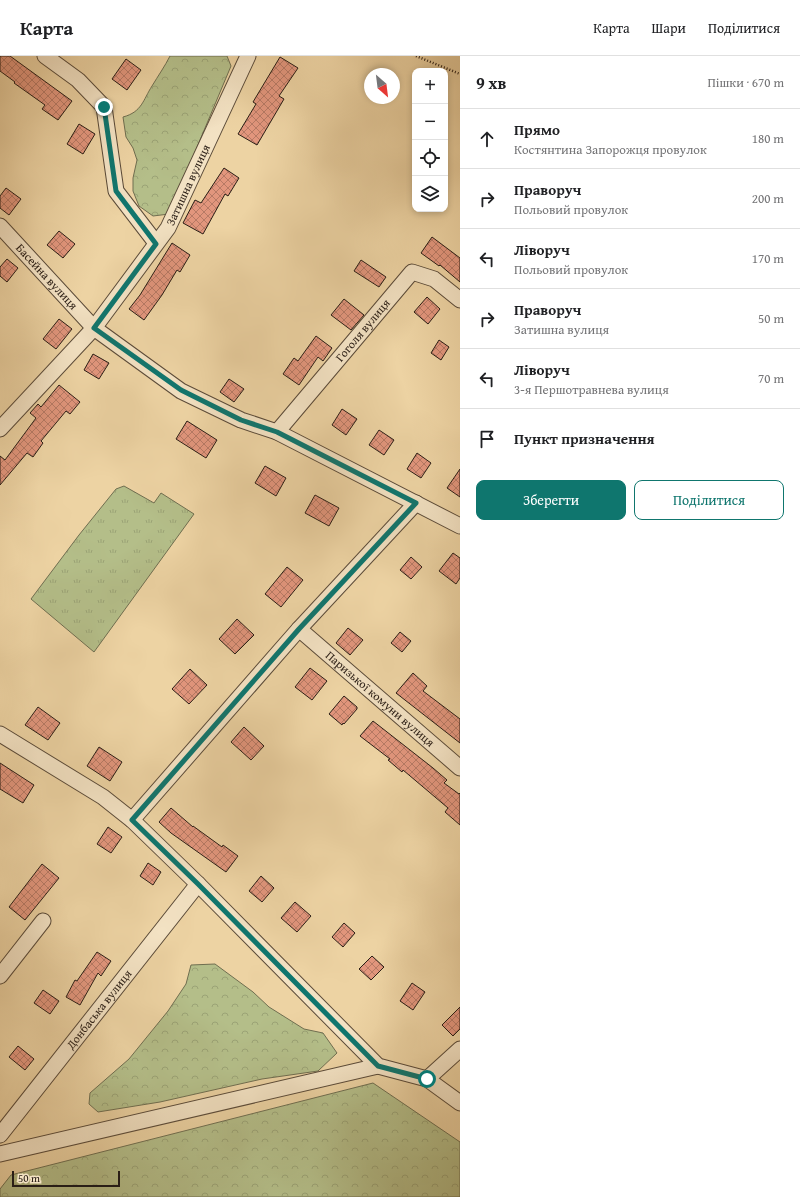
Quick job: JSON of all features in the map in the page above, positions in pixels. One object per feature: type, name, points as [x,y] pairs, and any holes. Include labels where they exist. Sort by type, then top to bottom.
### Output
[{"type":"street","points":[[45,56],[78,80],[104,107],[116,191],[156,244]]},
{"type":"street","name":"Затишна вулиця","points":[[0,429],[94,328],[168,228],[248,56]]},
{"type":"street","name":"Басейна вулиця","points":[[0,226],[94,328],[181,390],[241,420],[277,432],[460,526]]},
{"type":"street","name":"Гоголя вулиця","points":[[277,432],[412,272],[434,279],[460,300]]},
{"type":"street","points":[[132,820],[299,629],[416,503]]},
{"type":"street","name":"Паризької комуни вулиця","points":[[299,629],[460,768]]},
{"type":"street","points":[[0,734],[103,797],[132,820],[198,884],[378,1066]]},
{"type":"street","name":"Донбаська вулиця","points":[[0,1136],[198,884]]},
{"type":"street","points":[[0,976],[43,921]]},
{"type":"street","points":[[427,1079],[460,1049]]},
{"type":"street","points":[[0,1154],[378,1066],[427,1079],[460,1103]]},
{"type":"path","points":[[416,56],[460,74]]},
{"type":"green space","points":[[170,56],[227,56],[231,66],[169,214],[153,216],[139,206],[133,191],[133,178],[137,160],[133,148],[126,137],[123,117],[138,109]]},
{"type":"green space","points":[[124,486],[154,503],[161,493],[194,514],[94,652],[31,599],[116,489]]},
{"type":"green space","points":[[215,964],[253,992],[269,1007],[304,1029],[323,1033],[337,1053],[318,1071],[262,1079],[160,1102],[98,1112],[89,1104],[90,1093],[129,1059],[168,1011],[186,984],[191,965]]},
{"type":"green space","points":[[373,1083],[460,1142],[460,1197],[0,1197],[0,1189],[11,1175]]},
{"type":"building","points":[[0,56],[10,56],[72,101],[58,120],[42,109],[45,105],[0,71]]},
{"type":"building","points":[[280,57],[298,68],[279,96],[284,99],[257,145],[238,134],[256,104],[253,102]]},
{"type":"building","points":[[126,59],[141,70],[127,90],[112,79]]},
{"type":"building","points":[[79,124],[95,134],[83,154],[67,144]]},
{"type":"building","points":[[224,168],[239,178],[228,196],[225,194],[203,234],[183,223],[195,200],[201,203]]},
{"type":"building","points":[[6,188],[21,199],[9,215],[0,208],[0,196]]},
{"type":"building","points":[[59,231],[75,244],[63,258],[47,245]]},
{"type":"building","points":[[432,237],[460,258],[460,282],[440,265],[439,266],[421,253]]},
{"type":"building","points":[[172,243],[190,255],[180,272],[177,270],[162,295],[144,320],[129,309],[140,295]]},
{"type":"building","points":[[7,259],[18,268],[7,282],[0,276],[0,267]]},
{"type":"building","points":[[361,260],[386,277],[379,287],[354,271]]},
{"type":"building","points":[[427,297],[440,309],[428,324],[414,312]]},
{"type":"building","points":[[344,299],[364,315],[351,330],[331,315]]},
{"type":"building","points":[[59,319],[72,329],[56,349],[43,339]]},
{"type":"building","points":[[316,336],[332,348],[323,361],[318,357],[299,385],[283,374],[294,358],[298,361]]},
{"type":"building","points":[[439,340],[449,347],[441,360],[431,353]]},
{"type":"building","points":[[93,354],[109,363],[99,379],[84,370]]},
{"type":"building","points":[[229,379],[244,389],[234,402],[220,392]]},
{"type":"building","points":[[59,385],[80,402],[70,414],[66,411],[41,441],[43,443],[33,457],[27,453],[0,485],[0,456],[5,460],[36,418],[30,413],[38,404],[41,407]]},
{"type":"building","points":[[342,409],[357,419],[346,435],[332,425]]},
{"type":"building","points":[[187,421],[217,440],[206,458],[176,439]]},
{"type":"building","points":[[379,430],[394,440],[384,455],[369,445]]},
{"type":"building","points":[[417,453],[431,463],[421,478],[407,469]]},
{"type":"building","points":[[265,466],[286,478],[276,496],[255,483]]},
{"type":"building","points":[[460,469],[460,497],[447,488]]},
{"type":"building","points":[[315,495],[339,508],[329,526],[305,513]]},
{"type":"building","points":[[453,553],[460,558],[460,578],[456,584],[439,571]]},
{"type":"building","points":[[411,557],[422,567],[411,579],[400,570]]},
{"type":"building","points":[[287,567],[303,580],[281,607],[265,594]]},
{"type":"building","points":[[237,619],[254,635],[235,654],[219,639]]},
{"type":"building","points":[[348,628],[363,640],[350,655],[336,643]]},
{"type":"building","points":[[400,632],[411,641],[402,652],[391,643]]},
{"type":"building","points":[[310,668],[327,681],[312,700],[295,687]]},
{"type":"building","points":[[190,669],[207,685],[189,704],[172,689]]},
{"type":"building","points":[[413,673],[427,686],[423,691],[460,719],[460,743],[396,693]]},
{"type":"building","points":[[344,696],[357,707],[357,709],[342,725],[329,714]]},
{"type":"building","points":[[38,707],[60,723],[48,740],[25,725]]},
{"type":"building","points":[[373,721],[447,780],[444,783],[459,794],[460,793],[460,825],[445,812],[448,808],[403,770],[402,772],[388,760],[390,759],[360,736]]},
{"type":"building","points":[[244,727],[264,746],[251,760],[231,742]]},
{"type":"building","points":[[99,747],[122,762],[110,781],[87,766]]},
{"type":"building","points":[[0,763],[34,785],[23,803],[0,789]]},
{"type":"building","points":[[171,808],[193,827],[238,856],[226,872],[171,833],[159,822]]},
{"type":"building","points":[[108,827],[122,837],[111,853],[97,844]]},
{"type":"building","points":[[148,863],[161,872],[153,885],[140,876]]},
{"type":"building","points":[[42,864],[59,878],[25,920],[9,907]]},
{"type":"building","points":[[261,876],[274,888],[262,902],[249,891]]},
{"type":"building","points":[[295,902],[311,916],[297,932],[281,918]]},
{"type":"building","points":[[344,923],[355,933],[343,947],[332,937]]},
{"type":"building","points":[[97,952],[111,961],[101,976],[98,973],[80,1005],[66,997],[75,980],[77,981]]},
{"type":"building","points":[[372,956],[384,967],[371,980],[359,969]]},
{"type":"building","points":[[412,983],[425,992],[413,1010],[400,1001]]},
{"type":"building","points":[[43,990],[59,1001],[50,1014],[34,1003]]},
{"type":"building","points":[[460,1007],[460,1029],[453,1036],[442,1025]]},
{"type":"building","points":[[18,1046],[34,1059],[25,1070],[9,1057]]},
{"type":"route","points":[[104,107],[116,191],[156,244],[94,328],[181,390],[241,420],[277,432],[416,503],[299,629],[132,820],[198,884],[378,1066],[427,1079]]}]
